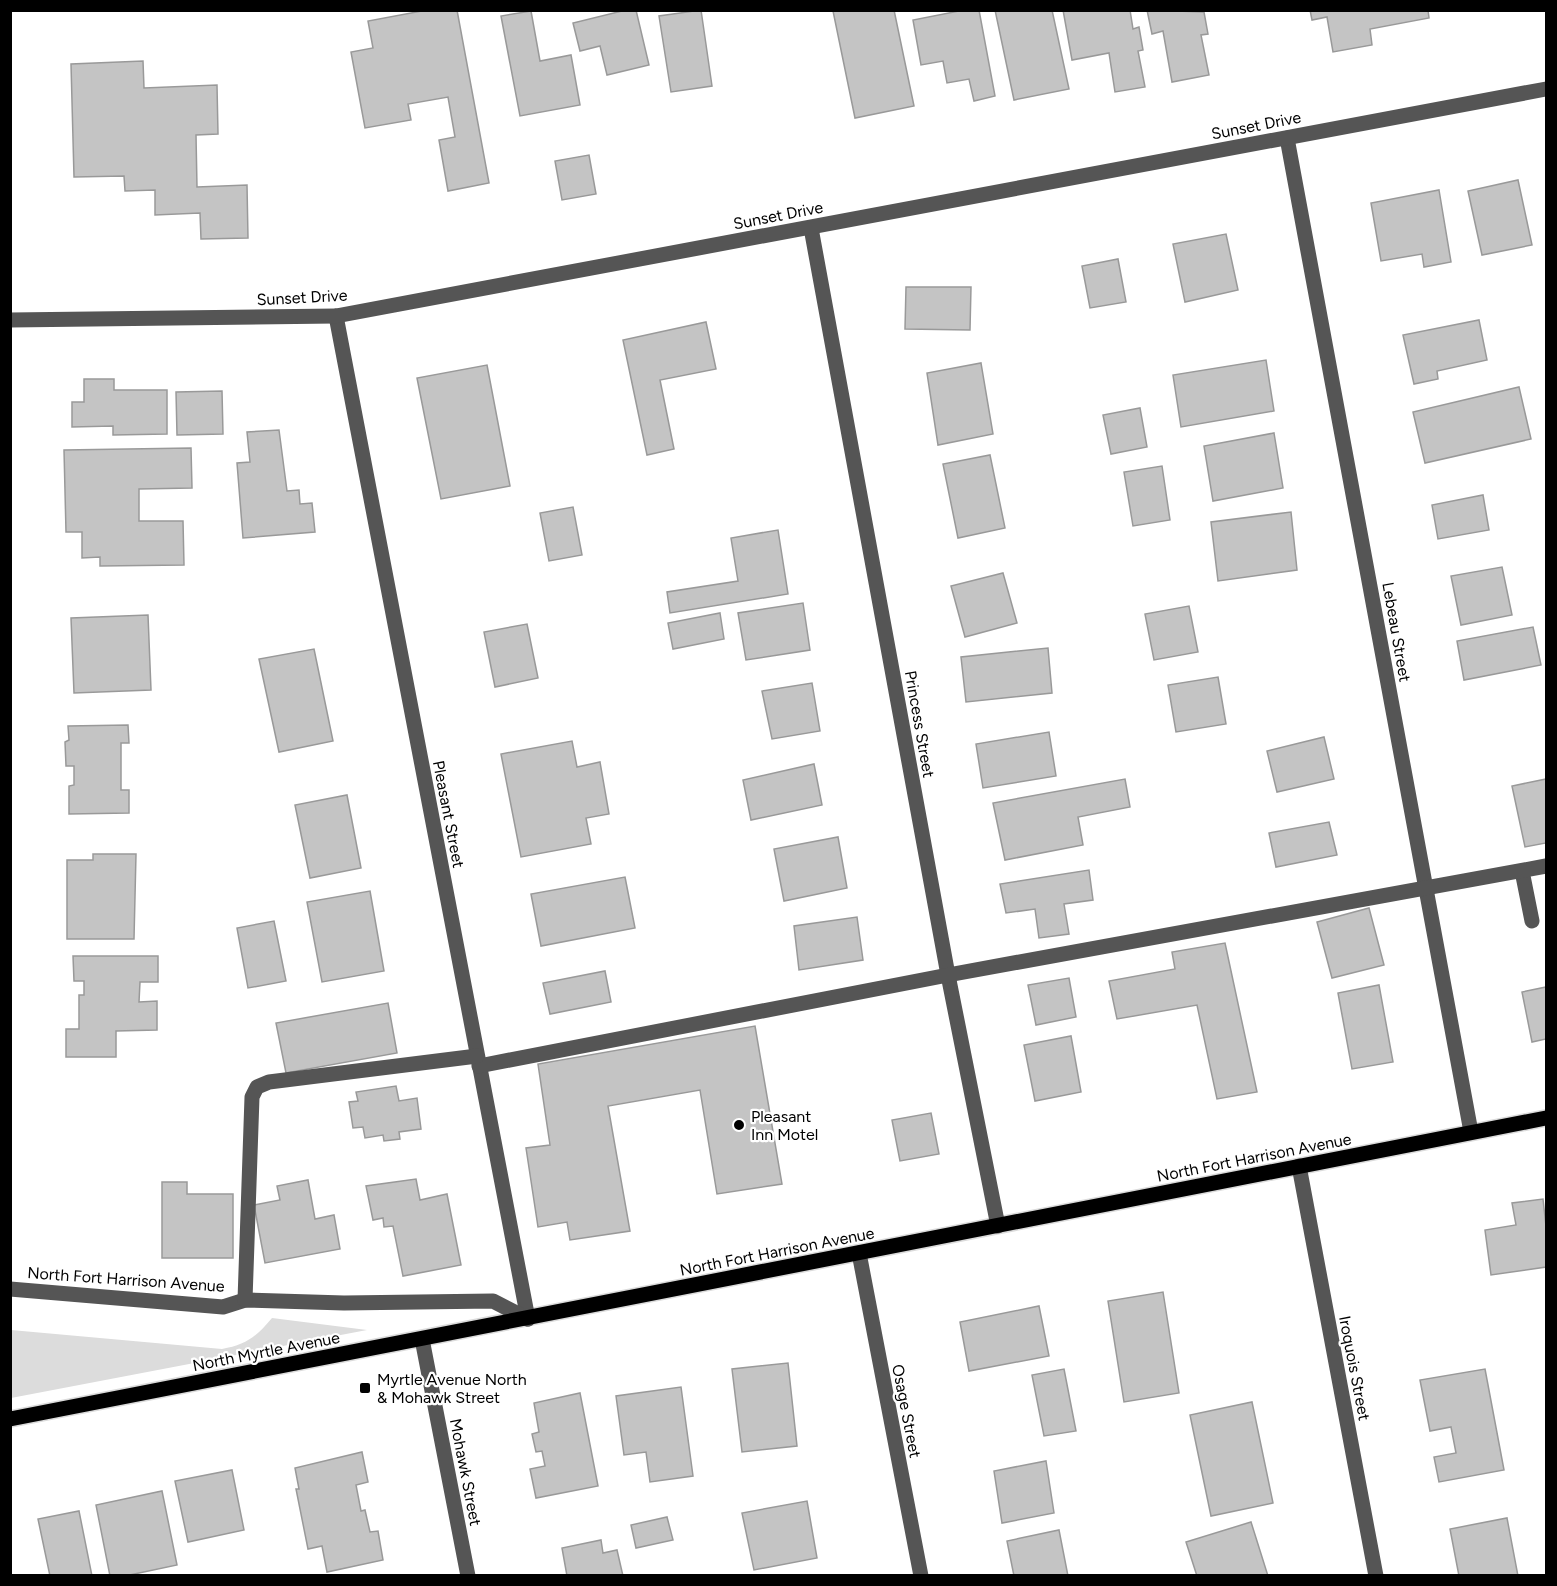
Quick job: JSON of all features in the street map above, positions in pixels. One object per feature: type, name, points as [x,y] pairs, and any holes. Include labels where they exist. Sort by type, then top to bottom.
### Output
[{"type":"main road","name":"North Fort Harrison Avenue","points":[[528,1319],[1546,1118]]},
{"type":"main road","name":"North Myrtle Avenue","points":[[10,1419],[528,1319]]},
{"type":"street","name":"Sunset Drive","points":[[10,320],[336,316],[1546,89]]},
{"type":"street","name":"Lebeau Street","points":[[1287,138],[1472,1132]]},
{"type":"street","name":"Princess Street","points":[[811,228],[948,975],[998,1226]]},
{"type":"street","name":"Pleasant Street","points":[[336,316],[528,1319]]},
{"type":"street","points":[[245,1300],[252,1097],[257,1087],[269,1082],[478,1061],[1546,866]]},
{"type":"street","points":[[1522,870],[1532,921]]},
{"type":"street","name":"Iroquois Street","points":[[1299,1166],[1376,1575]]},
{"type":"street","name":"Osage Street","points":[[859,1253],[921,1575]]},
{"type":"street","name":"North Fort Harrison Avenue","points":[[10,1289],[223,1307],[245,1300],[344,1303],[492,1301],[528,1319]]},
{"type":"street","name":"Mohawk Street","points":[[422,1340],[468,1575]]},
{"type":"shaded area","points":[[272,1318],[367,1330],[11,1398],[11,1330],[222,1349],[250,1339]]},
{"type":"building","points":[[427,10],[457,10],[489,183],[448,191],[439,140],[455,137],[448,97],[408,104],[411,120],[365,128],[351,52],[373,48],[368,21]]},
{"type":"building","points":[[626,10],[636,10],[649,65],[607,75],[600,46],[580,51],[573,23]]},
{"type":"building","points":[[701,10],[712,86],[671,92],[659,16]]},
{"type":"building","points":[[894,10],[914,106],[855,118],[833,11]]},
{"type":"building","points":[[964,10],[979,10],[995,96],[974,101],[969,79],[947,83],[943,61],[921,65],[913,20]]},
{"type":"building","points":[[995,10],[1052,10],[1069,89],[1014,100]]},
{"type":"building","points":[[1063,10],[1130,10],[1133,29],[1139,27],[1143,50],[1138,51],[1145,87],[1115,92],[1109,53],[1072,60]]},
{"type":"building","points":[[1147,10],[1204,12],[1208,34],[1201,35],[1209,75],[1172,82],[1163,31],[1152,34]]},
{"type":"building","points":[[1310,10],[1428,10],[1429,18],[1370,29],[1372,45],[1333,52],[1327,17],[1312,20]]},
{"type":"building","points":[[531,11],[540,61],[571,55],[580,105],[520,116],[501,16]]},
{"type":"building","points":[[143,61],[144,88],[217,85],[218,134],[196,135],[197,187],[247,185],[248,238],[201,239],[200,213],[155,215],[155,190],[125,191],[124,176],[74,177],[71,64]]},
{"type":"building","points":[[589,155],[596,194],[562,200],[555,161]]},
{"type":"building","points":[[1518,180],[1532,245],[1482,255],[1468,191]]},
{"type":"building","points":[[1439,190],[1451,262],[1424,267],[1422,254],[1381,261],[1371,203]]},
{"type":"building","points":[[1226,234],[1238,290],[1185,302],[1173,244]]},
{"type":"building","points":[[1118,259],[1126,302],[1090,308],[1082,266]]},
{"type":"building","points":[[906,287],[971,287],[970,330],[905,329]]},
{"type":"building","points":[[1479,320],[1487,360],[1437,371],[1438,379],[1414,384],[1403,335]]},
{"type":"building","points":[[706,322],[716,369],[660,380],[674,449],[647,455],[623,340]]},
{"type":"building","points":[[1266,360],[1274,411],[1181,427],[1173,375]]},
{"type":"building","points":[[981,363],[993,434],[938,445],[927,373]]},
{"type":"building","points":[[487,365],[510,486],[441,499],[417,378]]},
{"type":"building","points":[[84,379],[114,379],[114,390],[167,390],[167,434],[113,435],[113,426],[72,427],[72,402],[84,402]]},
{"type":"building","points":[[1519,387],[1531,439],[1425,463],[1413,412]]},
{"type":"building","points":[[222,391],[223,434],[177,435],[176,392]]},
{"type":"building","points":[[1140,408],[1147,447],[1111,454],[1103,415]]},
{"type":"building","points":[[279,430],[287,491],[299,490],[300,504],[312,503],[315,532],[243,538],[237,463],[250,462],[247,432]]},
{"type":"building","points":[[1274,433],[1283,488],[1213,501],[1204,446]]},
{"type":"building","points":[[191,448],[192,488],[139,489],[139,521],[183,521],[184,565],[100,566],[100,557],[82,558],[82,532],[66,532],[64,450]]},
{"type":"building","points":[[990,455],[1005,528],[958,538],[943,464]]},
{"type":"building","points":[[1162,466],[1170,520],[1133,526],[1124,472]]},
{"type":"building","points":[[1483,495],[1489,530],[1438,539],[1432,505]]},
{"type":"building","points":[[573,507],[582,555],[549,561],[540,513]]},
{"type":"building","points":[[1291,512],[1297,570],[1218,581],[1211,522]]},
{"type":"building","points":[[778,530],[788,594],[670,613],[667,592],[738,581],[731,538]]},
{"type":"building","points":[[1502,567],[1512,615],[1461,625],[1451,576]]},
{"type":"building","points":[[1003,573],[1017,623],[965,637],[951,586]]},
{"type":"building","points":[[803,603],[810,650],[746,660],[738,613]]},
{"type":"building","points":[[1189,606],[1198,652],[1154,660],[1145,614]]},
{"type":"building","points":[[720,613],[724,639],[673,649],[668,623]]},
{"type":"building","points":[[148,615],[151,690],[74,693],[71,618]]},
{"type":"building","points":[[527,624],[538,678],[495,687],[484,632]]},
{"type":"building","points":[[1533,627],[1541,665],[1464,680],[1457,641]]},
{"type":"building","points":[[1048,648],[1052,693],[966,702],[961,657]]},
{"type":"building","points":[[314,649],[333,741],[279,752],[259,659]]},
{"type":"building","points":[[1218,677],[1226,724],[1176,732],[1168,685]]},
{"type":"building","points":[[812,683],[820,731],[772,739],[762,691]]},
{"type":"building","points":[[128,725],[129,743],[121,743],[121,790],[129,790],[129,813],[69,814],[69,786],[74,785],[74,766],[66,766],[65,742],[69,740],[68,726]]},
{"type":"building","points":[[1049,732],[1056,776],[983,788],[976,744]]},
{"type":"building","points":[[1324,737],[1334,779],[1277,792],[1267,751]]},
{"type":"building","points":[[572,741],[577,767],[600,762],[609,814],[586,818],[591,844],[521,857],[501,754]]},
{"type":"building","points":[[814,764],[822,805],[751,820],[743,780]]},
{"type":"building","points":[[1125,779],[1130,807],[1078,817],[1083,845],[1005,860],[993,803]]},
{"type":"building","points":[[1546,779],[1546,843],[1525,847],[1512,786]]},
{"type":"building","points":[[347,795],[361,868],[310,878],[295,805]]},
{"type":"building","points":[[1329,822],[1337,855],[1276,867],[1269,833]]},
{"type":"building","points":[[838,837],[847,888],[784,901],[774,849]]},
{"type":"building","points":[[93,854],[136,854],[134,939],[67,939],[67,860],[93,860]]},
{"type":"building","points":[[1089,870],[1093,900],[1064,904],[1069,934],[1039,938],[1035,909],[1006,913],[1000,884]]},
{"type":"building","points":[[625,877],[635,928],[541,946],[531,894]]},
{"type":"building","points":[[370,891],[384,971],[322,982],[307,902]]},
{"type":"building","points":[[1369,908],[1384,965],[1332,978],[1317,922]]},
{"type":"building","points":[[857,917],[863,960],[799,970],[794,926]]},
{"type":"building","points":[[274,921],[286,981],[248,988],[237,928]]},
{"type":"building","points":[[1225,943],[1257,1092],[1217,1099],[1197,1005],[1117,1019],[1109,981],[1175,969],[1172,952]]},
{"type":"building","points":[[73,956],[158,956],[158,982],[140,982],[139,1002],[157,1001],[157,1030],[116,1031],[116,1057],[66,1057],[66,1029],[79,1029],[79,995],[84,995],[84,981],[74,981]]},
{"type":"building","points":[[605,971],[611,1002],[550,1014],[543,983]]},
{"type":"building","points":[[1069,978],[1076,1017],[1036,1025],[1028,985]]},
{"type":"building","points":[[1379,985],[1393,1062],[1352,1069],[1338,993]]},
{"type":"building","points":[[1546,987],[1546,1039],[1532,1042],[1522,992]]},
{"type":"building","points":[[388,1003],[397,1053],[286,1073],[276,1023]]},
{"type":"building","name":"Pleasant Inn Motel","points":[[755,1026],[782,1184],[717,1194],[700,1090],[608,1106],[630,1231],[570,1240],[567,1222],[538,1227],[526,1148],[550,1145],[538,1064]]},
{"type":"building","points":[[1071,1036],[1081,1092],[1035,1101],[1024,1045]]},
{"type":"building","points":[[396,1086],[399,1101],[417,1098],[421,1129],[399,1132],[400,1139],[384,1141],[383,1135],[365,1138],[363,1127],[353,1128],[349,1102],[358,1101],[356,1092]]},
{"type":"building","points":[[931,1113],[939,1154],[900,1161],[892,1120]]},
{"type":"building","points":[[416,1179],[420,1200],[447,1194],[461,1265],[403,1276],[393,1226],[384,1227],[383,1218],[373,1220],[366,1186]]},
{"type":"building","points":[[308,1180],[315,1219],[334,1215],[340,1249],[265,1263],[254,1205],[280,1200],[277,1186]]},
{"type":"building","points":[[162,1182],[187,1182],[187,1194],[233,1194],[233,1258],[162,1258]]},
{"type":"building","points":[[1543,1199],[1546,1226],[1546,1267],[1491,1275],[1485,1230],[1516,1225],[1512,1203]]},
{"type":"building","points":[[1163,1292],[1179,1393],[1124,1402],[1108,1301]]},
{"type":"building","points":[[1039,1306],[1049,1356],[969,1371],[960,1322]]},
{"type":"building","points":[[788,1363],[797,1446],[742,1452],[732,1369]]},
{"type":"building","points":[[1064,1369],[1076,1431],[1044,1436],[1032,1375]]},
{"type":"building","points":[[1485,1369],[1504,1470],[1439,1482],[1434,1457],[1456,1453],[1451,1427],[1430,1431],[1420,1380]]},
{"type":"building","points":[[681,1387],[693,1476],[650,1482],[646,1452],[624,1455],[616,1396]]},
{"type":"building","points":[[580,1393],[598,1486],[536,1498],[530,1469],[545,1466],[542,1451],[536,1452],[532,1434],[539,1432],[534,1403]]},
{"type":"building","points":[[1252,1402],[1273,1503],[1211,1516],[1190,1415]]},
{"type":"building","points":[[362,1452],[368,1482],[356,1485],[361,1511],[365,1510],[370,1532],[378,1531],[383,1560],[327,1572],[322,1546],[308,1549],[296,1489],[299,1489],[295,1468]]},
{"type":"building","points":[[1046,1461],[1054,1513],[1002,1523],[994,1471]]},
{"type":"building","points":[[232,1470],[244,1530],[188,1542],[175,1481]]},
{"type":"building","points":[[162,1491],[177,1565],[125,1576],[110,1576],[96,1505]]},
{"type":"building","points":[[807,1501],[817,1558],[754,1570],[742,1513]]},
{"type":"building","points":[[79,1511],[92,1576],[50,1576],[38,1519]]},
{"type":"building","points":[[667,1517],[673,1540],[636,1548],[631,1525]]},
{"type":"building","points":[[1507,1518],[1518,1576],[1459,1576],[1450,1529]]},
{"type":"building","points":[[1251,1522],[1268,1576],[1197,1576],[1186,1542]]},
{"type":"building","points":[[1059,1530],[1068,1576],[1014,1576],[1007,1541]]},
{"type":"building","points":[[601,1540],[603,1553],[617,1550],[623,1576],[567,1576],[562,1548]]},
{"type":"place","name":"Pleasant Inn Motel","points":[[739,1125]]},
{"type":"place","name":"Myrtle Avenue North & Mohawk Street","points":[[365,1388]]}]
